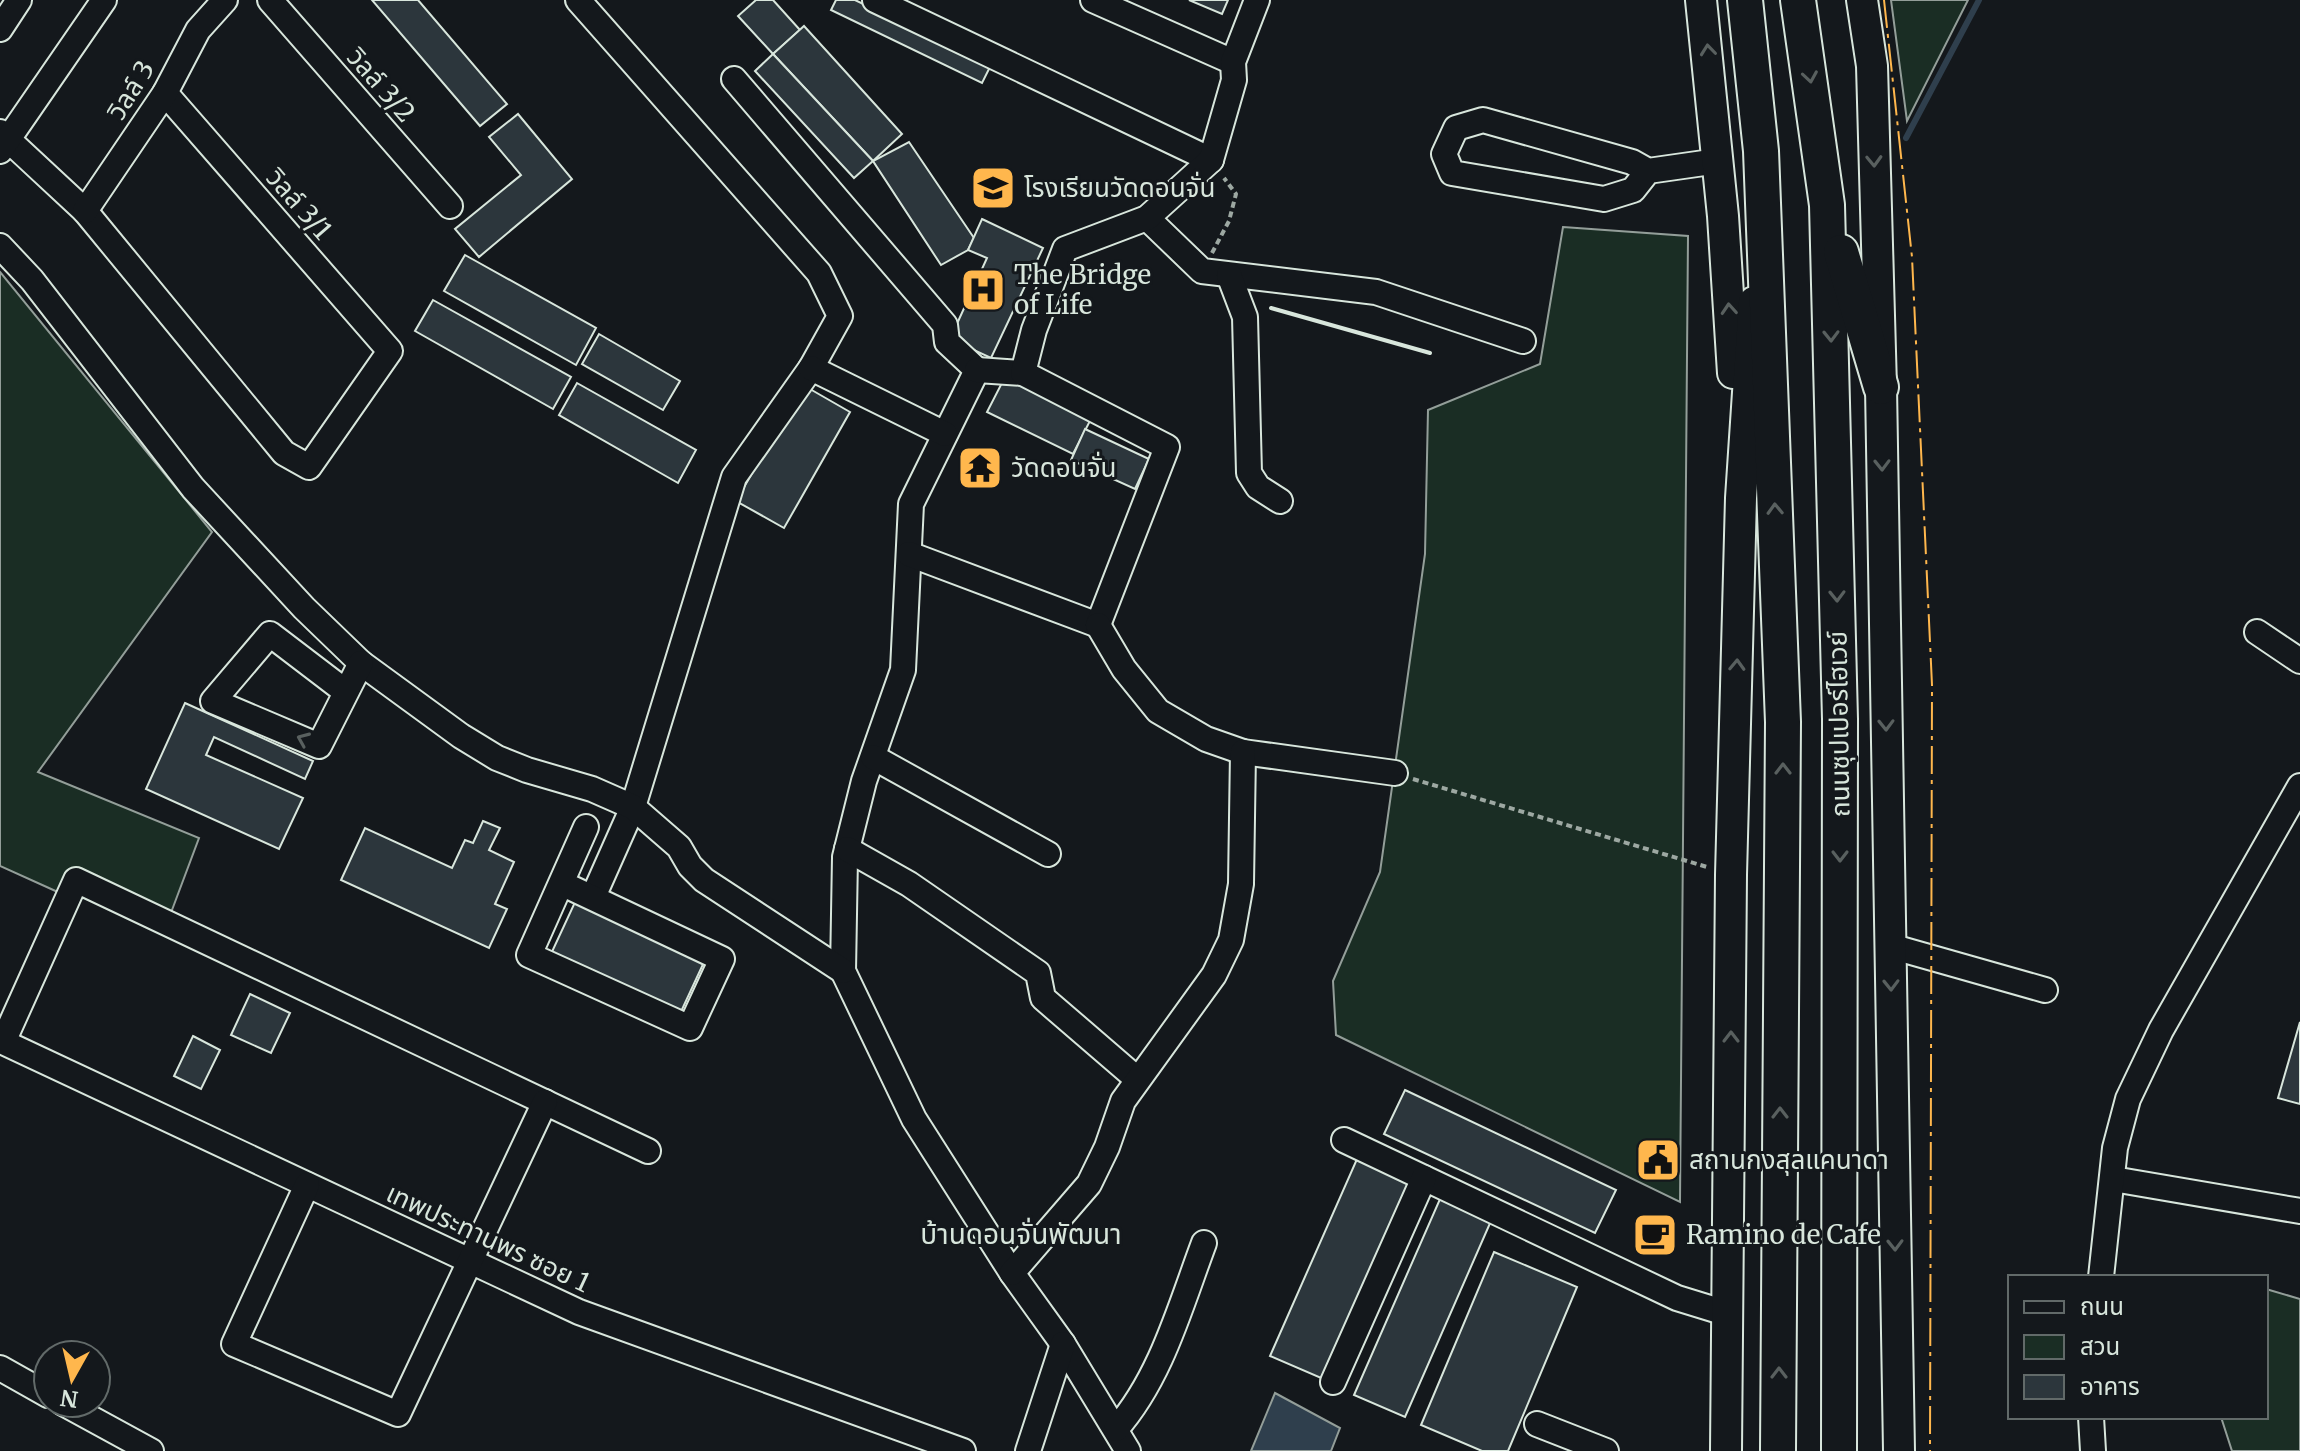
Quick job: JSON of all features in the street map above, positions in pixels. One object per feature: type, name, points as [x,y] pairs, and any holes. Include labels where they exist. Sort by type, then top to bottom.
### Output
[{"type":"highway","points":[[1745,0],[1761,151],[1783,722],[1778,1451]]},
{"type":"highway","name":"ถนนซุปเปอร์ไฮเวย์","points":[[1798,0],[1827,205],[1840,719],[1839,1451]]},
{"type":"highway","points":[[1827,205],[1881,387]]},
{"type":"main road","points":[[1701,0],[1718,161],[1741,498]]},
{"type":"main road","points":[[1862,0],[1872,66],[1881,387],[1899,1451]]},
{"type":"main road","points":[[1726,1451],[1731,875],[1741,498],[1762,182]]},
{"type":"street","points":[[0,29],[19,0]]},
{"type":"street","points":[[85,211],[3,141],[104,0]]},
{"type":"street","name":"วิลล์ 3","points":[[85,211],[165,93],[198,30],[225,0]]},
{"type":"street","name":"วิลล์ 3/2","points":[[270,0],[450,206]]},
{"type":"street","points":[[578,0],[819,273],[840,316],[811,368],[734,477],[633,807],[593,897]]},
{"type":"street","points":[[875,0],[1211,160]]},
{"type":"street","points":[[1093,0],[1233,62]]},
{"type":"street","points":[[1023,373],[1034,330],[1065,249],[1147,218],[1211,160],[1234,80],[1233,62],[1257,0]]},
{"type":"street","points":[[734,79],[945,325],[947,342],[977,370],[1023,373],[1167,447],[1098,625]]},
{"type":"street","name":"วิลล์ 3/1","points":[[85,211],[284,453],[309,467],[390,351],[165,93]]},
{"type":"street","points":[[1648,171],[1633,190],[1604,199],[1452,173],[1444,154],[1456,128],[1483,120],[1632,162],[1648,171],[1718,161]]},
{"type":"street","points":[[1147,218],[1202,271],[1376,292],[1523,341]]},
{"type":"street","points":[[0,246],[32,280],[193,488],[304,608],[361,663],[461,736],[497,758],[592,789],[633,807],[679,847],[690,866],[704,880],[843,971]]},
{"type":"street","points":[[1229,275],[1245,317],[1249,473],[1258,487],[1280,501]]},
{"type":"street","points":[[811,368],[945,434]]},
{"type":"street","points":[[977,370],[911,504],[903,670],[873,757],[847,849],[843,971],[914,1119],[1012,1273],[1063,1344],[1128,1451]]},
{"type":"street","points":[[909,554],[1098,625],[1124,669],[1158,711],[1206,739],[1243,752],[1395,773]]},
{"type":"street","points":[[2257,632],[2300,661]]},
{"type":"street","points":[[346,692],[270,634],[213,701],[319,746],[361,663]]},
{"type":"street","points":[[1012,1273],[1089,1184],[1107,1147],[1123,1101],[1214,975],[1231,940],[1241,884],[1243,752]]},
{"type":"street","points":[[873,757],[1048,854]]},
{"type":"street","points":[[2101,1275],[2115,1148],[2128,1099],[2143,1062],[2300,786]]},
{"type":"street","points":[[561,883],[722,959],[690,1028],[529,955],[561,883],[586,827]]},
{"type":"street","points":[[847,849],[909,884],[1038,973],[1043,998],[1137,1079]]},
{"type":"street","name":"เทพประทานพร ซอย 1","points":[[545,1102],[76,880],[3,1042],[579,1312],[963,1451]]},
{"type":"street","points":[[1890,946],[2045,990]]},
{"type":"street","points":[[307,1185],[234,1344],[398,1414],[545,1102],[648,1151]]},
{"type":"street","points":[[1344,1140],[1677,1298],[1729,1314]]},
{"type":"street","points":[[1333,1382],[1424,1178]]},
{"type":"street","points":[[2113,1179],[2300,1211]]},
{"type":"street","points":[[1116,1429],[1132,1411],[1158,1364],[1204,1243]]},
{"type":"street","points":[[1028,1451],[1063,1344]]},
{"type":"street","points":[[0,1368],[32,1386]]},
{"type":"street","points":[[92,1419],[151,1451]]},
{"type":"street","points":[[2091,1419],[2093,1451]]},
{"type":"street","points":[[1537,1424],[1606,1451]]},
{"type":"path","points":[[1202,271],[1229,221],[1236,194],[1211,160]]},
{"type":"path","points":[[1395,773],[1731,875]]},
{"type":"green space","points":[[1891,0],[1968,0],[1907,121]]},
{"type":"green space","points":[[1563,227],[1688,236],[1680,1202],[1336,1035],[1333,981],[1380,872],[1425,554],[1428,410],[1540,364]]},
{"type":"green space","points":[[0,272],[212,532],[38,772],[199,838],[169,918],[66,872],[60,893],[0,866]]},
{"type":"green space","points":[[2268,1290],[2300,1299],[2300,1451],[2232,1451],[2222,1419],[2268,1419]]},
{"type":"water","points":[[1275,1393],[1340,1428],[1331,1451],[1251,1451]]},
{"type":"building","points":[[372,0],[418,0],[507,104],[480,126]]},
{"type":"building","points":[[756,0],[773,0],[800,30],[773,54],[738,16]]},
{"type":"building","points":[[836,0],[855,0],[991,65],[982,83],[831,10]]},
{"type":"building","points":[[1189,0],[1228,0],[1222,14]]},
{"type":"building","points":[[804,26],[902,134],[873,161],[773,54]]},
{"type":"building","points":[[773,54],[873,161],[854,178],[755,71]]},
{"type":"building","points":[[518,114],[572,179],[479,257],[455,229],[521,175],[489,137]]},
{"type":"building","points":[[909,142],[974,238],[968,250],[941,265],[873,161]]},
{"type":"building","points":[[982,219],[1043,248],[991,358],[950,339],[987,258],[968,250]]},
{"type":"building","points":[[465,255],[596,328],[576,365],[444,291]]},
{"type":"building","points":[[433,300],[571,377],[553,409],[415,331]]},
{"type":"building","points":[[599,334],[680,381],[663,410],[582,364]]},
{"type":"building","points":[[1006,375],[1092,417],[1073,454],[987,412]]},
{"type":"building","points":[[577,383],[696,450],[678,483],[559,415]]},
{"type":"building","points":[[803,385],[850,412],[784,528],[736,501]]},
{"type":"building","points":[[1085,429],[1149,459],[1135,489],[1071,460]]},
{"type":"building","points":[[185,703],[313,761],[305,779],[214,737],[206,755],[303,798],[279,849],[146,789]]},
{"type":"building","points":[[483,821],[500,828],[489,850],[514,862],[495,904],[507,909],[489,948],[341,880],[365,828],[452,868],[465,840],[473,843]]},
{"type":"building","points":[[576,900],[705,960],[679,1016],[550,956]]},
{"type":"building","points":[[250,994],[290,1013],[271,1053],[231,1035]]},
{"type":"building","points":[[2300,1022],[2300,1104],[2278,1098]]},
{"type":"building","points":[[193,1036],[220,1050],[201,1089],[174,1076]]},
{"type":"building","points":[[1405,1090],[1616,1190],[1595,1233],[1384,1134]]},
{"type":"building","points":[[1357,1159],[1415,1184],[1328,1381],[1270,1356]]},
{"type":"building","points":[[1440,1199],[1491,1221],[1405,1417],[1354,1395]]},
{"type":"building","points":[[1494,1252],[1577,1287],[1508,1451],[1482,1451],[1421,1425]]},
{"type":"waterway","points":[[1906,138],[1979,0]]},
{"type":"wall","points":[[1271,308],[1430,353]]},
{"type":"power","points":[[1884,0],[1912,257],[1932,685],[1930,1451]]},
{"type":"place","name":"โรงเรียนวัดดอนจั่น","points":[[993,188]]},
{"type":"place","name":"The Bridge of Life","points":[[983,290]]},
{"type":"place","name":"วัดดอนจั่น","points":[[980,468]]},
{"type":"place","name":"สถานกงสุลแคนาดา","points":[[1658,1160]]},
{"type":"place","name":"Ramino de Cafe","points":[[1655,1235]]},
{"type":"district","name":"บ้านดอนจั่นพัฒนา","points":[[1021,1234]]}]
